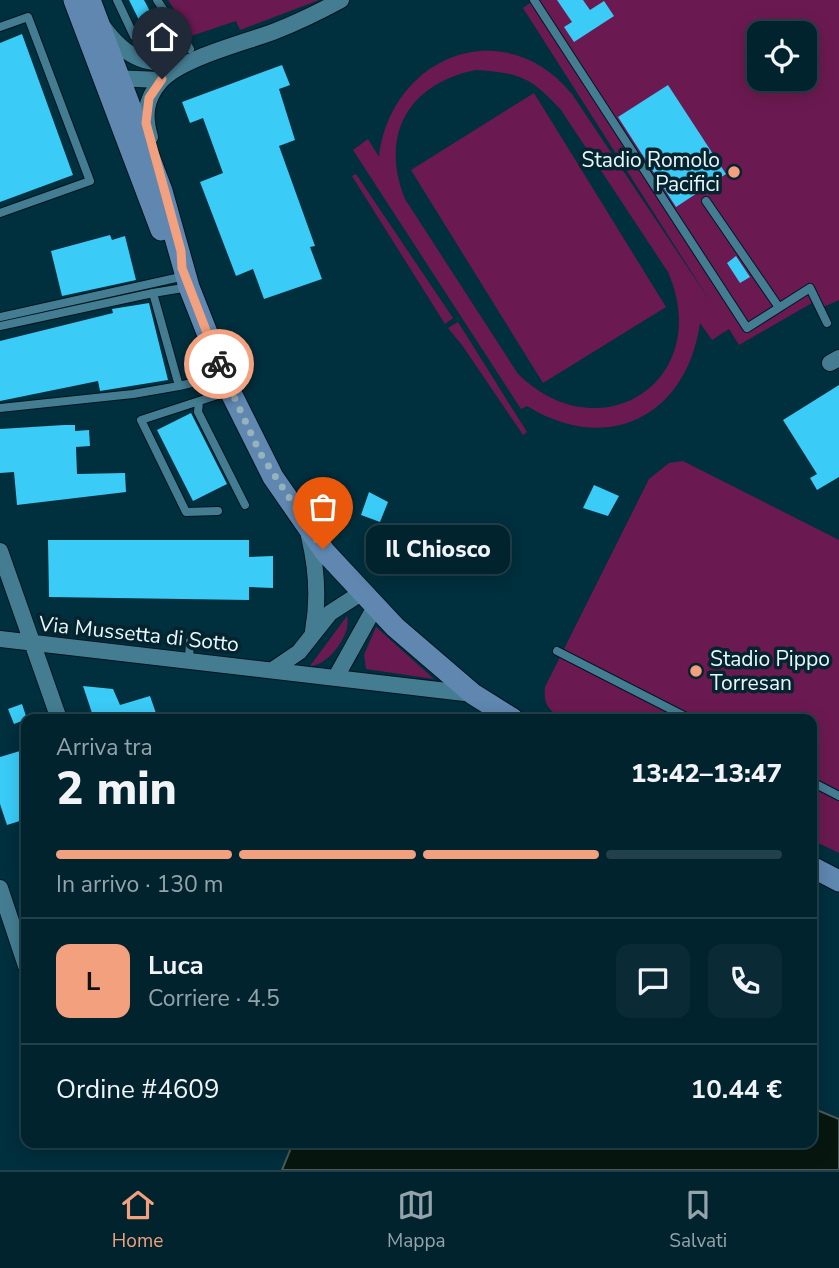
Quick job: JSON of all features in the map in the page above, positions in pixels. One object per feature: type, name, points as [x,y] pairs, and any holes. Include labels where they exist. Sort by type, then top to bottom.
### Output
[{"type":"main road","points":[[74,0],[114,80],[162,191],[181,251],[185,277]]},
{"type":"main road","points":[[90,0],[171,254],[185,277],[227,384],[260,453],[307,527],[368,600],[406,639],[473,694],[505,714]]},
{"type":"main road","points":[[817,870],[839,881]]},
{"type":"street","points":[[114,80],[126,71],[146,64],[192,57],[277,30],[341,0]]},
{"type":"street","points":[[98,21],[112,40],[146,64]]},
{"type":"street","points":[[162,191],[162,174],[146,123],[149,98],[162,79],[192,57]]},
{"type":"street","points":[[114,80],[162,79]]},
{"type":"street","points":[[307,527],[317,577],[318,601],[313,632]]},
{"type":"street","points":[[0,551],[57,714]]},
{"type":"street","points":[[274,669],[299,652],[330,613],[368,600]]},
{"type":"street","points":[[336,677],[368,600]]},
{"type":"street","name":"Via Mussetta di Sotto","points":[[0,639],[473,694]]},
{"type":"street","points":[[0,888],[21,952]]},
{"type":"lane","points":[[117,0],[134,36],[153,52],[192,57]]},
{"type":"lane","points":[[157,0],[192,57]]},
{"type":"lane","points":[[534,0],[747,328],[810,288],[827,323]]},
{"type":"lane","points":[[0,27],[28,17],[90,181],[0,213]]},
{"type":"lane","points":[[706,201],[778,306]]},
{"type":"lane","points":[[0,326],[153,293],[185,277]]},
{"type":"lane","points":[[0,317],[185,277]]},
{"type":"lane","points":[[153,293],[179,386]]},
{"type":"lane","points":[[0,408],[133,394],[179,386],[227,384]]},
{"type":"lane","points":[[218,511],[186,512],[141,420],[199,402],[227,384]]},
{"type":"lane","points":[[199,402],[198,412],[245,505]]},
{"type":"lane","points":[[189,660],[190,640]]},
{"type":"lane","points":[[557,652],[680,714]]},
{"type":"lane","points":[[817,785],[839,796]]},
{"type":"shaded area","points":[[168,0],[319,0],[240,30],[236,21],[191,36]]},
{"type":"shaded area","name":"Stadio Romolo Pacifici","points":[[534,0],[839,0],[839,300],[817,310],[812,303],[739,345],[729,329],[712,340],[700,323],[692,355],[679,382],[661,403],[639,418],[614,426],[586,427],[557,421],[527,406],[521,409],[353,150],[368,139],[379,157],[388,122],[405,93],[427,71],[454,56],[484,51],[515,55],[545,69],[572,94],[712,304],[523,8]],"holes":[[[476,70],[504,73],[533,84],[561,110],[668,272],[678,311],[676,345],[663,373],[642,394],[614,406],[583,407],[550,397],[518,374],[405,199],[398,176],[398,133],[417,100],[433,87],[453,77]]]},
{"type":"shaded area","points":[[534,93],[666,307],[543,383],[411,170]]},
{"type":"shaded area","points":[[356,174],[453,318],[445,324],[352,176]]},
{"type":"shaded area","points":[[458,322],[527,432],[523,435],[448,328]]},
{"type":"shaded area","name":"Stadio Pippo Torresan","points":[[683,461],[839,540],[839,853],[817,842],[817,714],[557,714],[546,703],[545,687],[649,479],[669,463]]},
{"type":"shaded area","points":[[347,616],[346,631],[337,648],[324,661],[310,666]]},
{"type":"shaded area","points":[[376,627],[434,679],[366,669],[364,655]]},
{"type":"shaded area","points":[[817,1110],[839,1119],[839,1170],[282,1170],[291,1148],[817,1148]]},
{"type":"building","points":[[129,0],[144,0],[155,21],[161,17],[174,38],[164,44],[161,40],[155,44],[150,41],[139,31],[142,26]]},
{"type":"building","points":[[557,0],[583,0],[590,10],[604,1],[614,16],[574,42],[564,27],[572,22]]},
{"type":"building","points":[[22,34],[73,175],[0,202],[0,43]]},
{"type":"building","points":[[282,65],[290,85],[279,89],[295,140],[279,146],[315,246],[310,247],[322,279],[264,299],[253,269],[236,276],[200,182],[223,173],[203,118],[190,123],[182,102]]},
{"type":"building","points":[[668,85],[726,174],[676,207],[618,117]]},
{"type":"building","points":[[110,235],[112,240],[125,236],[136,280],[62,296],[51,251]]},
{"type":"building","points":[[736,256],[750,277],[740,283],[727,263]]},
{"type":"building","points":[[149,303],[168,380],[100,391],[98,381],[0,401],[0,341],[113,313],[112,309]]},
{"type":"building","points":[[839,385],[839,477],[817,490],[810,478],[817,474],[783,420]]},
{"type":"building","points":[[191,413],[227,484],[193,501],[157,430]]},
{"type":"building","points":[[75,425],[75,431],[89,430],[90,446],[76,447],[77,474],[125,473],[126,492],[17,505],[14,472],[0,473],[0,429]]},
{"type":"building","points":[[594,485],[619,496],[608,516],[583,508]]},
{"type":"building","points":[[369,492],[388,502],[380,522],[361,515]]},
{"type":"building","points":[[48,540],[249,540],[249,557],[273,556],[273,588],[249,587],[249,600],[49,597]]},
{"type":"building","points":[[83,686],[113,689],[120,705],[150,696],[156,714],[92,714]]},
{"type":"building","points":[[22,704],[25,714],[21,714],[21,721],[14,724],[8,709]]},
{"type":"building","points":[[20,751],[21,754],[21,821],[7,825],[0,804],[0,757]]},
{"type":"way so far","points":[[219,364],[247,429],[273,477],[323,549]]},
{"type":"place","name":"Stadio Romolo Pacifici","points":[[734,172]]},
{"type":"place","name":"Il Chiosco","points":[[323,549]]},
{"type":"place","name":"Stadio Pippo Torresan","points":[[696,671]]},
{"type":"route","points":[[162,79],[149,98],[146,123],[162,174],[162,191],[181,251],[182,268],[219,364]]}]
